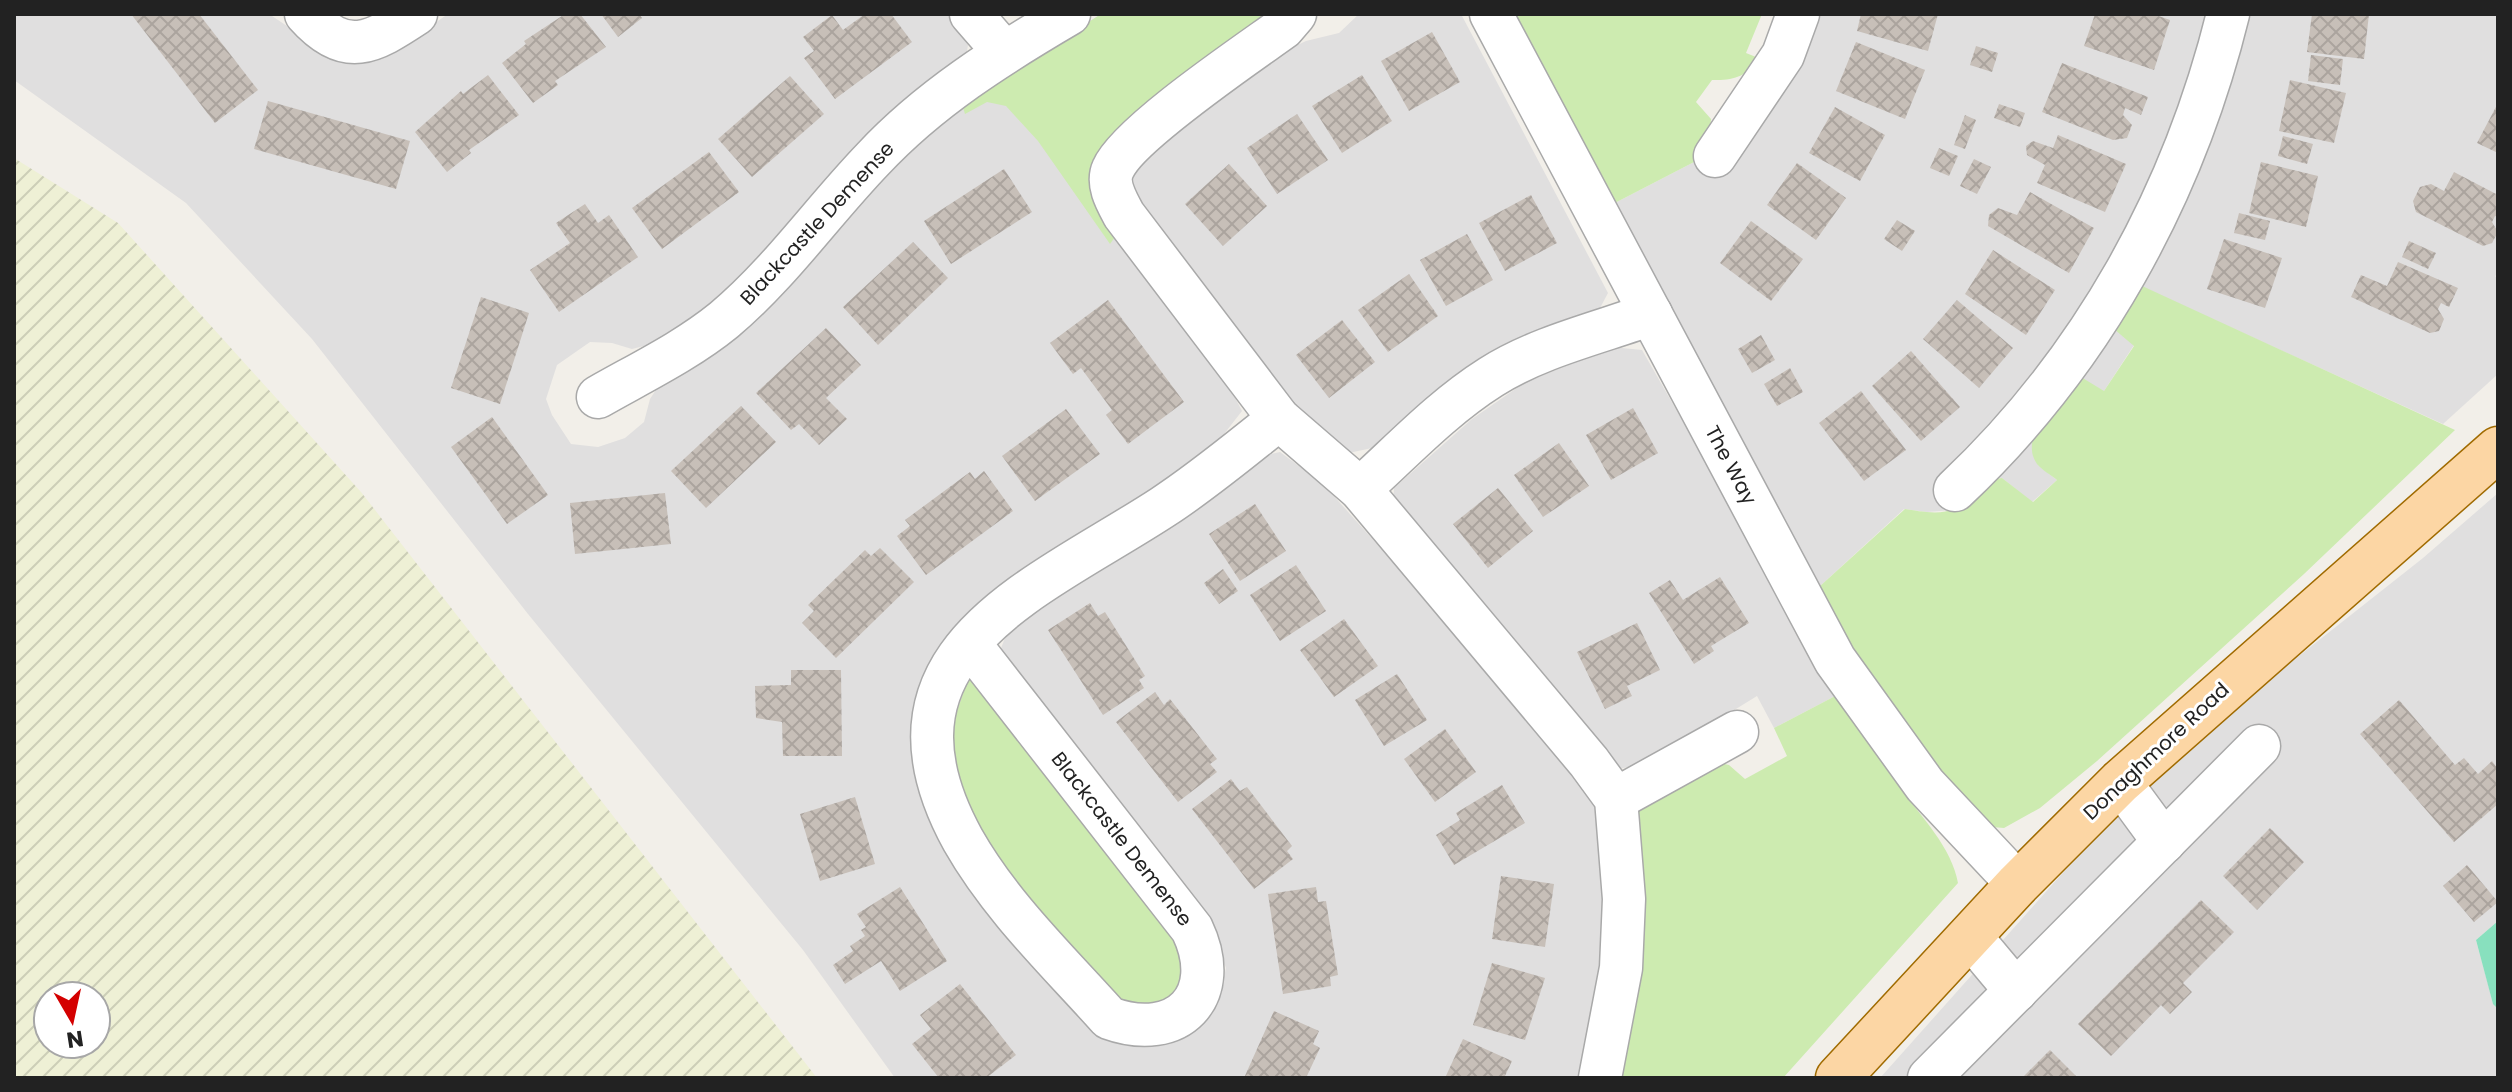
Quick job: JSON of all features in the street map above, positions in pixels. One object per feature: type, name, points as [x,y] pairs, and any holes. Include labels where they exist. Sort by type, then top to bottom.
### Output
[{"type":"main road","name":"Donaghmore Road","points":[[1838,1078],[2018,884],[2120,782],[2498,449]]},
{"type":"street","points":[[306,14],[325,34],[342,42],[363,43],[385,35],[416,14]]},
{"type":"street","points":[[971,14],[1004,52]]},
{"type":"street","name":"Blackcastle Demense","points":[[598,397],[722,321],[763,284],[874,157],[935,102],[1004,52],[1069,14]]},
{"type":"street","points":[[1295,14],[1283,28],[1152,126],[1111,171],[1112,192],[1124,215],[1279,419],[1360,489],[1589,762],[1616,799],[1624,899],[1621,968],[1600,1078]]},
{"type":"street","name":"The Way","points":[[1491,14],[1835,660],[1925,785],[2018,884]]},
{"type":"street","points":[[1715,156],[1783,55],[1798,14]]},
{"type":"street","points":[[1955,490],[2037,406],[2147,238],[2215,65],[2228,14]]},
{"type":"street","points":[[1360,489],[1444,412],[1492,376],[1542,353],[1651,314]]},
{"type":"street","name":"Blackcastle Demense","points":[[969,643],[1192,929],[1202,949],[1204,971],[1201,990],[1175,1019],[1154,1026],[1131,1026],[1109,1018],[997,892],[963,838],[943,794],[932,752],[932,714],[943,681],[969,643],[987,621],[1025,590],[1165,506],[1279,419]]},
{"type":"street","points":[[1616,799],[1737,732]]},
{"type":"street","points":[[1929,1078],[2259,746]]},
{"type":"street","points":[[2120,782],[2164,842]]},
{"type":"street","points":[[1970,936],[2016,991]]},
{"type":"shaded area","points":[[14,14],[269,14],[314,44],[409,41],[448,14],[953,14],[968,45],[965,63],[700,319],[648,345],[632,349],[612,343],[590,342],[557,365],[546,399],[552,415],[571,444],[598,447],[625,438],[644,422],[650,399],[663,379],[930,126],[1101,14],[1262,14],[1105,150],[1242,411],[1206,457],[962,627],[1090,1027],[1116,1043],[1147,1044],[1204,1021],[1220,996],[1226,968],[1211,930],[1000,651],[1011,622],[1254,458],[1280,452],[1323,484],[1462,639],[1574,771],[1599,811],[1614,872],[1584,1078],[895,1078],[803,950],[528,614],[312,339],[186,203],[14,80]]},
{"type":"shaded area","points":[[1359,14],[1461,14],[1608,293],[1600,308],[1372,448],[1344,454],[1325,442],[1260,368],[1130,194],[1130,171],[1149,150],[1268,59],[1306,41],[1339,33]]},
{"type":"shaded area","points":[[1812,14],[2498,14],[2498,274],[2495,276],[2498,279],[2498,374],[2443,424],[2140,286],[2134,345],[2104,391],[2038,465],[2057,480],[2032,502],[2002,478],[1989,479],[1953,510],[1927,512],[1904,509],[1819,587],[1609,206],[1696,161]]},
{"type":"shaded area","points":[[1612,347],[1642,350],[1839,694],[1774,728],[1757,696],[1650,762],[1619,769],[1393,503],[1394,488],[1472,419],[1524,383]]},
{"type":"shaded area","points":[[2498,493],[2498,921],[2476,940],[2493,1003],[2498,1009],[2498,1078],[1880,1078],[2109,821],[2208,728],[2423,558]]},
{"type":"green space","points":[[1101,14],[1262,14],[1262,26],[1132,121],[1117,234],[1110,244],[1038,141],[1006,106],[987,102],[965,114],[962,104]]},
{"type":"green space","points":[[1508,14],[1762,14],[1746,53],[1761,59],[1739,76],[1712,80],[1696,102],[1711,119],[1710,132],[1696,161],[1609,206]]},
{"type":"green space","points":[[14,158],[118,223],[361,492],[817,1078],[14,1078]]},
{"type":"green space","points":[[2140,285],[2455,430],[2304,574],[2097,761],[2040,808],[2004,828],[1980,826],[1894,711],[1819,587],[1905,509],[1943,512],[1961,504],[1988,482],[2002,478],[2033,502],[2057,480],[2037,464],[2032,453],[2036,429],[2051,404],[2076,374],[2104,391],[2134,346],[2114,329]]},
{"type":"green space","points":[[969,677],[1179,935],[1185,984],[1154,1011],[1128,1009],[1059,945],[962,808],[946,742]]},
{"type":"green space","points":[[1839,694],[1900,788],[1943,845],[1958,883],[1783,1078],[1618,1078],[1634,818],[1641,805],[1720,763],[1729,765],[1745,779],[1787,756],[1774,728]]},
{"type":"green space","points":[[2498,921],[2498,1009],[2493,1004],[2476,940]]},
{"type":"building","points":[[131,14],[199,14],[258,90],[215,123]]},
{"type":"building","points":[[565,14],[580,14],[606,47],[555,81],[558,85],[533,103],[502,63],[526,44],[524,41]]},
{"type":"building","points":[[601,14],[639,14],[642,18],[618,37]]},
{"type":"building","points":[[865,14],[891,14],[912,42],[835,99],[804,58],[814,51],[803,37],[832,15],[843,30]]},
{"type":"building","points":[[1861,14],[1938,14],[1928,51],[1857,31]]},
{"type":"building","points":[[2095,14],[2153,14],[2170,20],[2154,70],[2084,46]]},
{"type":"building","points":[[2312,14],[2369,14],[2364,59],[2307,52]]},
{"type":"building","points":[[1432,32],[1460,82],[1409,111],[1381,61]]},
{"type":"building","points":[[1856,42],[1925,70],[1905,119],[1836,91]]},
{"type":"building","points":[[1976,46],[1998,53],[1992,72],[1970,65]]},
{"type":"building","points":[[2311,55],[2343,59],[2340,85],[2308,81]]},
{"type":"building","points":[[2062,63],[2148,97],[2141,115],[2125,108],[2123,115],[2132,125],[2127,138],[2113,140],[2042,112]]},
{"type":"building","points":[[488,75],[519,115],[469,150],[471,153],[447,172],[415,132],[461,91],[463,94]]},
{"type":"building","points":[[1362,75],[1392,121],[1342,153],[1312,106]]},
{"type":"building","points":[[790,76],[824,114],[752,177],[718,139]]},
{"type":"building","points":[[2290,80],[2346,93],[2334,143],[2279,131]]},
{"type":"building","points":[[268,101],[410,141],[396,189],[254,149]]},
{"type":"building","points":[[2498,103],[2498,153],[2477,143]]},
{"type":"building","points":[[1999,104],[2025,113],[2020,127],[1994,118]]},
{"type":"building","points":[[1835,107],[1885,135],[1860,181],[1809,153]]},
{"type":"building","points":[[1297,114],[1328,160],[1277,194],[1247,148]]},
{"type":"building","points":[[1965,115],[1976,120],[1965,149],[1954,145]]},
{"type":"building","points":[[2058,135],[2126,164],[2105,212],[2037,183],[2045,165],[2027,155],[2026,146],[2033,141],[2053,148]]},
{"type":"building","points":[[2283,136],[2313,144],[2307,164],[2278,156]]},
{"type":"building","points":[[1939,148],[1958,156],[1949,176],[1930,168]]},
{"type":"building","points":[[709,152],[739,192],[662,249],[632,208]]},
{"type":"building","points":[[1974,159],[1991,167],[1977,194],[1960,186]]},
{"type":"building","points":[[2261,162],[2318,176],[2306,227],[2249,213]]},
{"type":"building","points":[[1797,163],[1846,198],[1816,240],[1767,205]]},
{"type":"building","points":[[1229,164],[1267,206],[1223,246],[1185,204]]},
{"type":"building","points":[[1004,169],[1032,212],[951,264],[924,221]]},
{"type":"building","points":[[2454,172],[2498,195],[2498,217],[2495,216],[2492,222],[2498,232],[2492,243],[2483,246],[2416,212],[2413,201],[2420,187],[2431,184],[2444,191]]},
{"type":"building","points":[[2030,192],[2094,228],[2069,273],[1988,226],[1989,215],[1998,208],[2017,215]]},
{"type":"building","points":[[1531,195],[1557,243],[1505,271],[1479,223]]},
{"type":"building","points":[[585,204],[598,223],[609,215],[638,257],[559,312],[530,270],[570,243],[556,223]]},
{"type":"building","points":[[2239,213],[2270,221],[2265,240],[2234,233]]},
{"type":"building","points":[[1897,220],[1915,231],[1902,251],[1884,239]]},
{"type":"building","points":[[1751,221],[1803,259],[1771,301],[1720,263]]},
{"type":"building","points":[[1467,234],[1493,280],[1446,306],[1420,260]]},
{"type":"building","points":[[2224,239],[2282,258],[2265,308],[2207,289]]},
{"type":"building","points":[[2409,241],[2436,253],[2428,269],[2402,257]]},
{"type":"building","points":[[913,242],[948,278],[878,345],[843,307]]},
{"type":"building","points":[[1993,250],[2055,290],[2026,335],[1965,294]]},
{"type":"building","points":[[2398,262],[2458,288],[2449,307],[2441,303],[2438,309],[2444,319],[2439,331],[2430,333],[2351,297],[2361,275],[2387,286]]},
{"type":"building","points":[[1409,274],[1438,316],[1388,352],[1358,310]]},
{"type":"building","points":[[481,297],[529,313],[500,404],[451,388]]},
{"type":"building","points":[[1108,300],[1184,402],[1128,444],[1106,415],[1112,410],[1081,368],[1073,374],[1050,343]]},
{"type":"building","points":[[1957,300],[2013,348],[1979,388],[1923,339]]},
{"type":"building","points":[[1342,320],[1375,362],[1329,398],[1296,355]]},
{"type":"building","points":[[826,328],[861,365],[826,398],[847,419],[819,445],[799,424],[791,430],[756,393]]},
{"type":"building","points":[[1761,335],[1775,360],[1752,373],[1738,349]]},
{"type":"building","points":[[1911,351],[1960,407],[1921,441],[1872,386]]},
{"type":"building","points":[[1790,368],[1803,392],[1777,406],[1764,384]]},
{"type":"building","points":[[1861,391],[1906,450],[1864,481],[1819,423]]},
{"type":"building","points":[[741,406],[776,442],[706,508],[671,471]]},
{"type":"building","points":[[1633,408],[1658,453],[1611,480],[1586,435]]},
{"type":"building","points":[[1066,409],[1100,454],[1035,501],[1002,456]]},
{"type":"building","points":[[492,417],[548,495],[507,524],[451,447]]},
{"type":"building","points":[[1559,443],[1589,486],[1543,517],[1514,475]]},
{"type":"building","points":[[984,471],[1013,511],[926,575],[897,536],[910,526],[905,520],[970,472],[975,479]]},
{"type":"building","points":[[1498,488],[1533,531],[1488,568],[1453,524]]},
{"type":"building","points":[[665,493],[671,544],[575,554],[570,503]]},
{"type":"building","points":[[1255,504],[1286,551],[1240,581],[1209,534]]},
{"type":"building","points":[[880,548],[914,582],[836,658],[802,623],[814,611],[808,605],[865,550],[871,556]]},
{"type":"building","points":[[1296,565],[1326,611],[1280,641],[1250,595]]},
{"type":"building","points":[[1223,569],[1238,591],[1219,604],[1204,583]]},
{"type":"building","points":[[1720,577],[1749,623],[1711,646],[1714,651],[1694,664],[1649,593],[1670,580],[1683,600]]},
{"type":"building","points":[[1090,603],[1098,616],[1105,612],[1145,676],[1139,680],[1144,688],[1103,715],[1048,630]]},
{"type":"building","points":[[1344,619],[1378,666],[1334,697],[1300,650]]},
{"type":"building","points":[[1637,623],[1660,670],[1627,686],[1632,696],[1605,709],[1577,652]]},
{"type":"building","points":[[791,670],[841,670],[842,756],[783,756],[782,722],[756,718],[755,686],[791,685]]},
{"type":"building","points":[[1397,674],[1427,720],[1384,746],[1355,700]]},
{"type":"building","points":[[1155,692],[1164,705],[1170,699],[1217,759],[1210,764],[1217,772],[1178,802],[1116,722]]},
{"type":"building","points":[[2399,700],[2455,765],[2464,758],[2478,774],[2492,761],[2498,769],[2498,804],[2454,842],[2360,734]]},
{"type":"building","points":[[1445,729],[1476,772],[1435,802],[1404,759]]},
{"type":"building","points":[[1231,779],[1240,791],[1247,787],[1292,846],[1287,851],[1293,859],[1254,889],[1192,809]]},
{"type":"building","points":[[1502,785],[1525,823],[1454,865],[1436,835],[1460,820],[1456,813]]},
{"type":"building","points":[[855,797],[875,864],[820,881],[800,814]]},
{"type":"building","points":[[2270,828],[2304,862],[2257,910],[2223,876]]},
{"type":"building","points":[[2467,865],[2498,902],[2474,922],[2443,886]]},
{"type":"building","points":[[1501,876],[1554,884],[1545,947],[1492,939]]},
{"type":"building","points":[[900,887],[947,961],[900,991],[881,961],[845,984],[833,965],[853,951],[850,946],[865,936],[861,930],[866,927],[857,914]]},
{"type":"building","points":[[1316,887],[1318,902],[1326,901],[1338,975],[1330,977],[1331,986],[1283,994],[1268,894]]},
{"type":"building","points":[[2201,900],[2234,932],[2183,983],[2192,992],[2170,1014],[2161,1005],[2111,1056],[2078,1024]]},
{"type":"building","points":[[1492,963],[1545,978],[1525,1040],[1473,1025]]},
{"type":"building","points":[[960,984],[1016,1055],[986,1078],[939,1078],[912,1044],[931,1029],[920,1015]]},
{"type":"building","points":[[1274,1011],[1319,1031],[1313,1044],[1320,1048],[1306,1078],[1244,1078]]},
{"type":"building","points":[[1463,1039],[1512,1061],[1504,1078],[1445,1078]]},
{"type":"building","points":[[2050,1050],[2078,1078],[2022,1078]]}]
